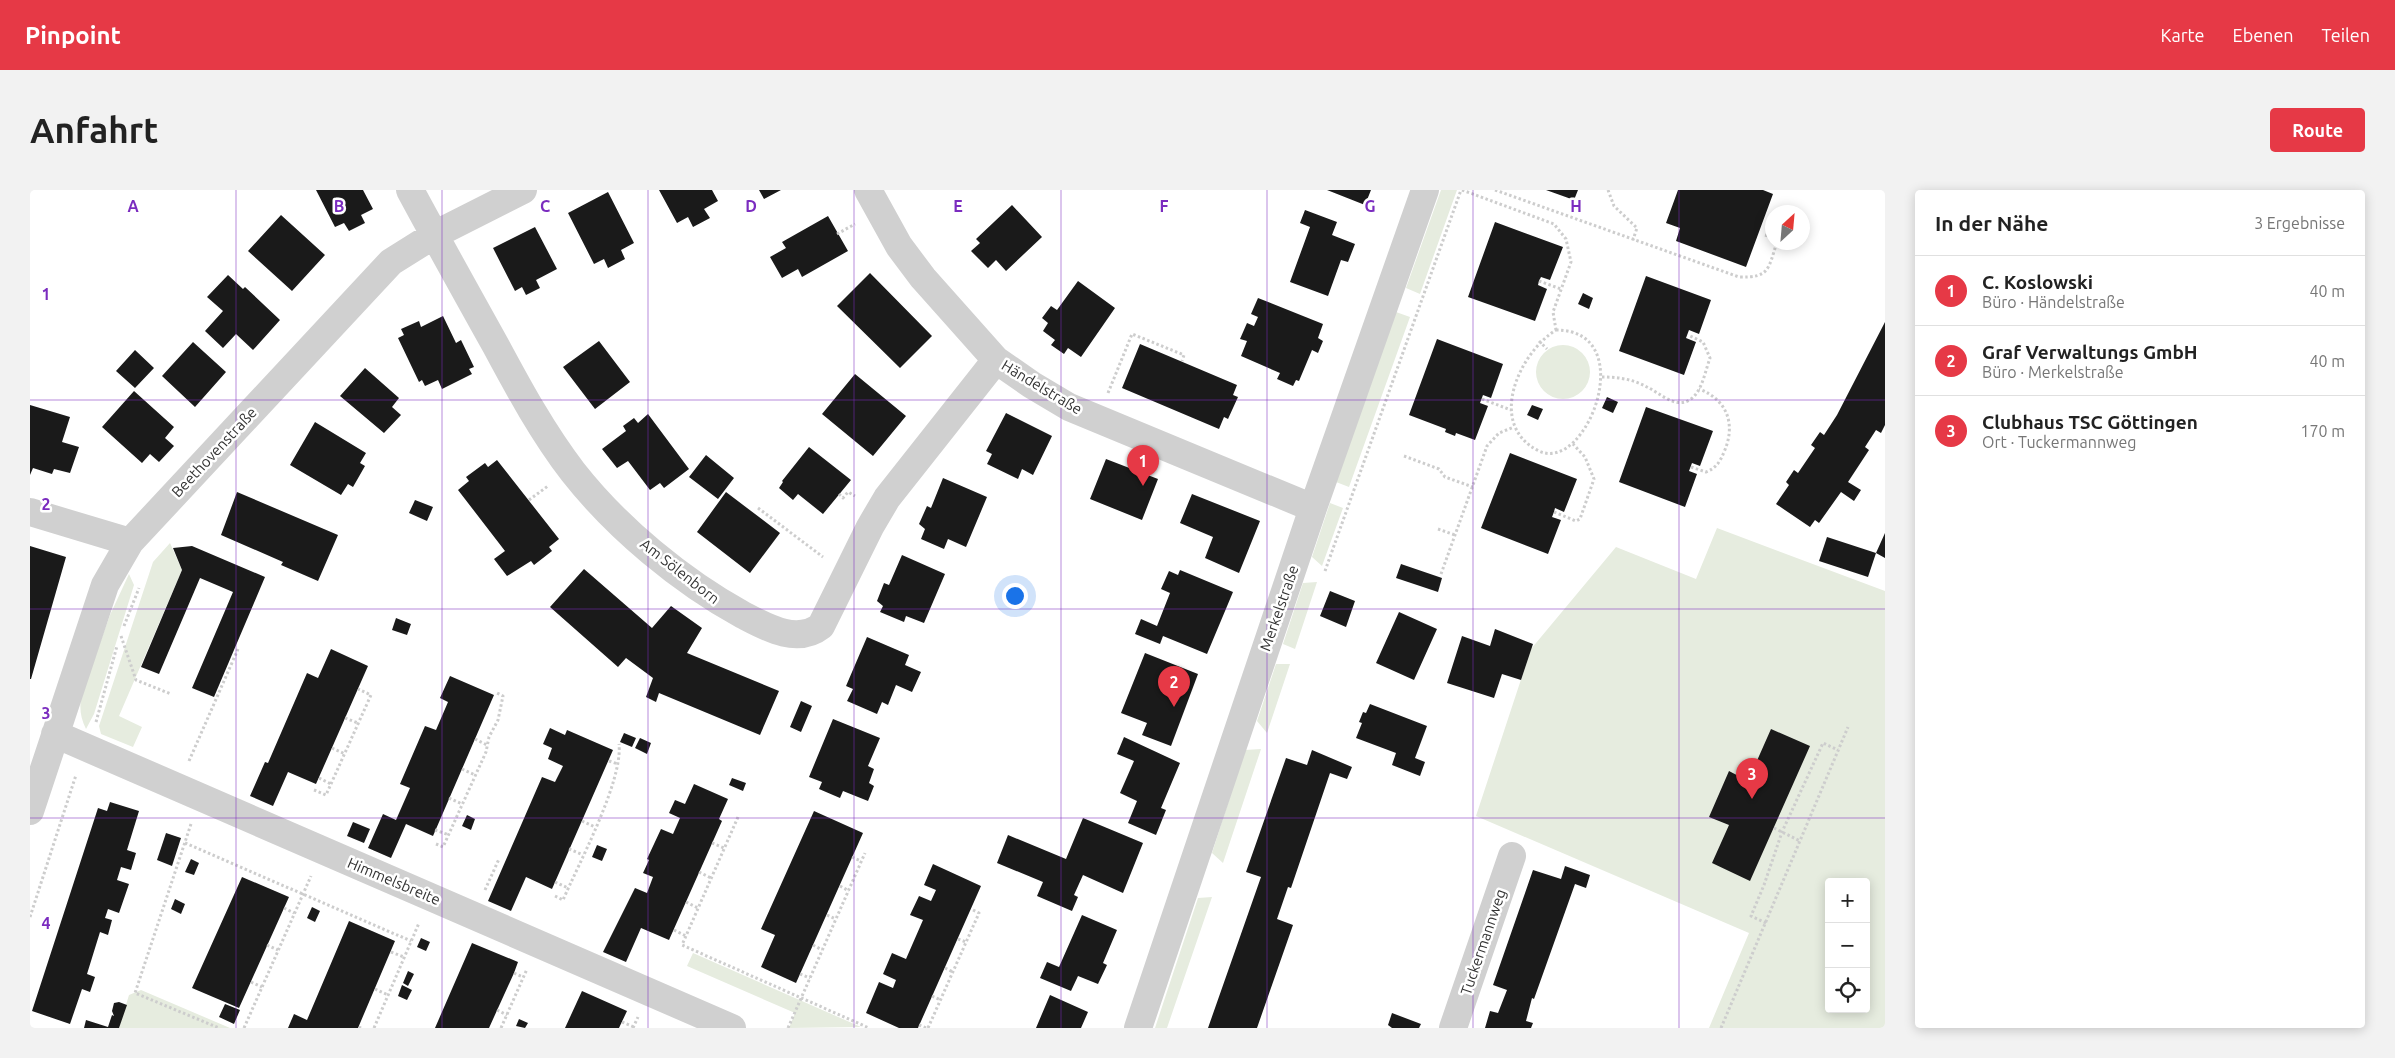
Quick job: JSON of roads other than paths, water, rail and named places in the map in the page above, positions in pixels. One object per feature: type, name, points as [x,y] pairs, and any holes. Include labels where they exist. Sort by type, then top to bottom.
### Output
[{"type":"street","name":"Am Sölenborn","points":[[410,190],[519,389],[542,428],[573,472],[604,507],[678,573],[719,602],[760,624],[782,633],[798,634],[813,632],[820,626],[887,498],[996,360]]},
{"type":"street","name":"Beethovenstraße","points":[[30,811],[106,585],[130,542],[391,262],[434,235],[523,190]]},
{"type":"street","name":"Händelstraße","points":[[868,190],[899,246],[923,278],[996,360],[1069,407],[1313,508]]},
{"type":"street","name":"Merkelstraße","points":[[1138,1028],[1313,508],[1425,190]]},
{"type":"street","points":[[30,512],[130,542]]},
{"type":"street","name":"Himmelsbreite","points":[[55,734],[732,1028]]},
{"type":"street","name":"Tuckermannweg","points":[[1453,1028],[1512,856]]},
{"type":"place","name":"C. Koslowski","points":[[1143,486]]},
{"type":"place","name":"Graf Verwaltungs GmbH","points":[[1174,707]]},
{"type":"place","name":"Clubhaus TSC Göttingen","points":[[1752,799]]}]
